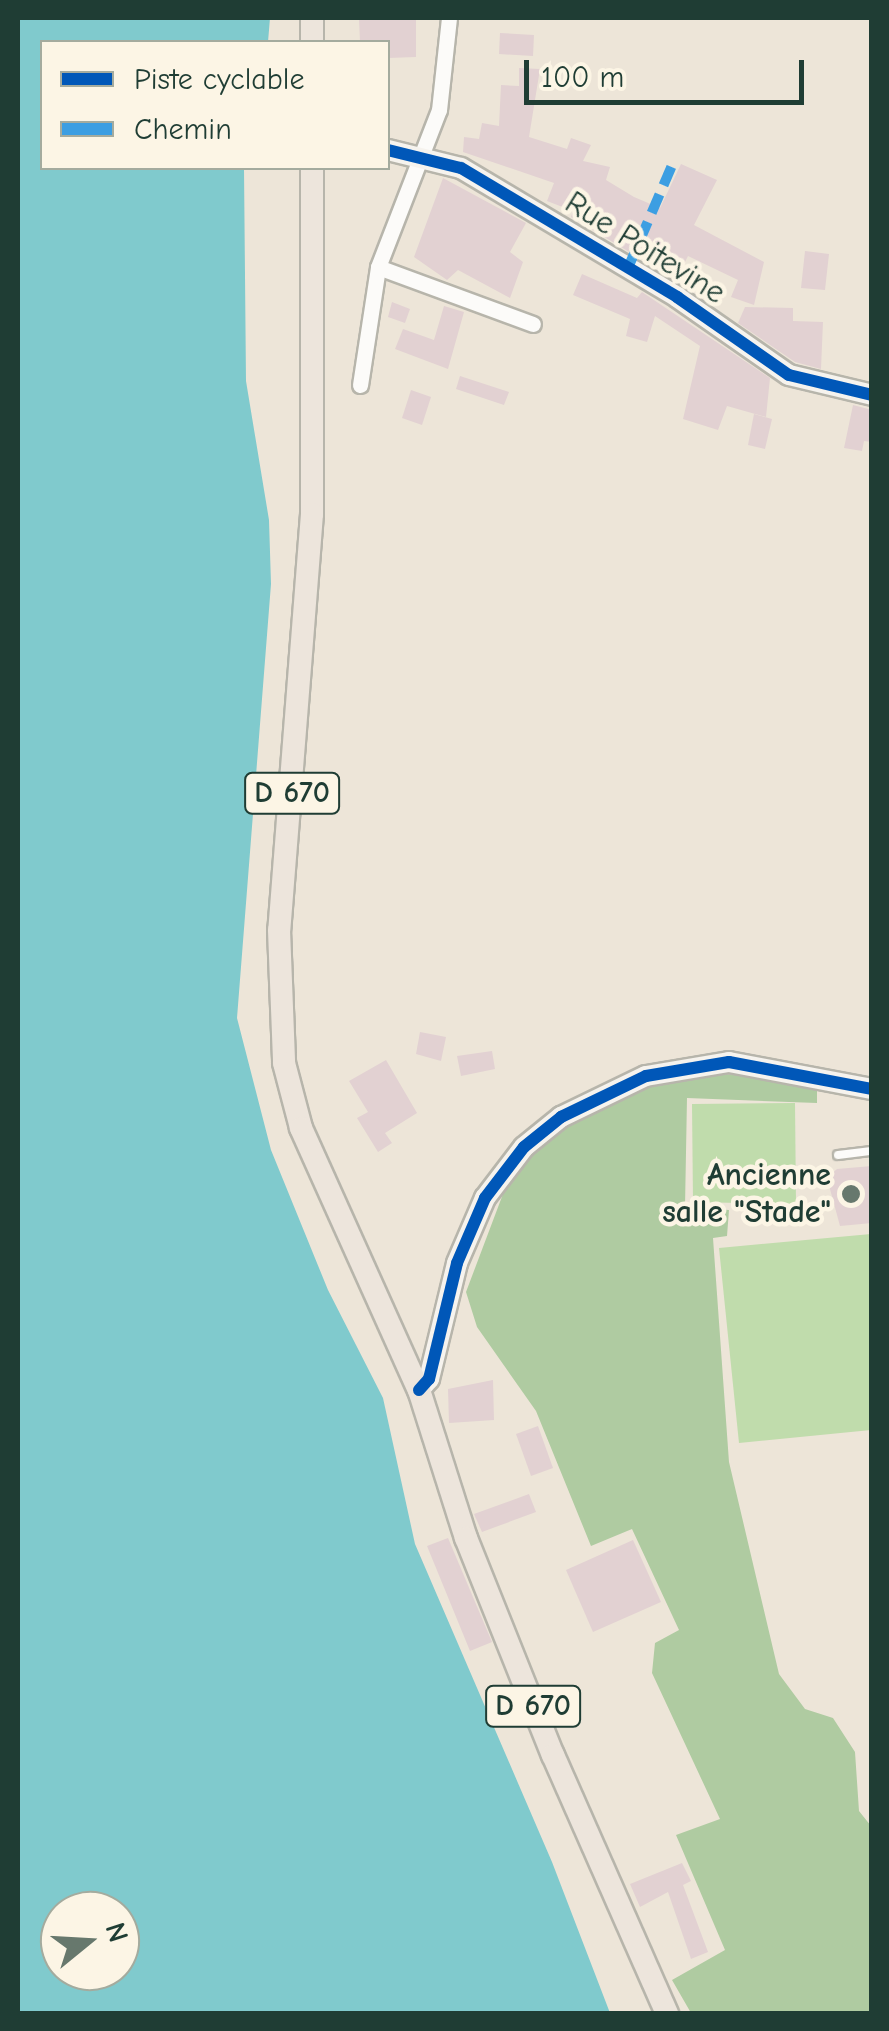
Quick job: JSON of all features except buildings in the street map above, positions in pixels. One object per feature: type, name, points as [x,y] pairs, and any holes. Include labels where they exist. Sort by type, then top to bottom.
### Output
[{"type":"main road","name":"D 670","points":[[312,170],[312,514],[278,1002],[284,1063],[301,1128],[419,1390],[466,1538],[603,1877],[668,2014]]},
{"type":"street","points":[[360,385],[378,266],[439,110],[450,18]]},
{"type":"street","name":"Rue Poitevine","points":[[390,150],[461,168],[677,297],[789,375],[872,395]]},
{"type":"street","points":[[378,266],[533,324]]},
{"type":"street","points":[[419,1390],[429,1378],[457,1263],[486,1198],[524,1146],[561,1117],[646,1076],[729,1062],[872,1089]]},
{"type":"lane","points":[[838,1155],[872,1151]]},
{"type":"green space","points":[[743,1074],[817,1088],[817,1103],[687,1098],[685,1207],[729,1210],[727,1236],[713,1238],[729,1462],[779,1674],[805,1709],[833,1718],[855,1752],[859,1811],[871,1826],[871,2013],[691,2013],[672,1980],[725,1950],[676,1835],[720,1819],[652,1673],[655,1643],[679,1630],[632,1529],[591,1546],[536,1411],[477,1327],[466,1292],[506,1186],[538,1147],[591,1106],[685,1075]]},
{"type":"green space","points":[[795,1103],[796,1204],[693,1202],[692,1104]]},
{"type":"green space","points":[[871,1234],[871,1430],[739,1443],[719,1248]]},
{"type":"water","points":[[18,18],[270,18],[268,40],[40,40],[40,170],[244,170],[246,381],[269,520],[271,584],[237,1018],[271,1150],[328,1290],[383,1398],[415,1544],[552,1862],[610,2013],[18,2013]]},
{"type":"marked path","points":[[628,268],[673,163]]},
{"type":"cycle path","points":[[390,150],[461,168],[677,297],[789,375],[872,395]]},
{"type":"cycle path","points":[[419,1390],[429,1379],[457,1263],[485,1198],[524,1147],[561,1117],[646,1076],[729,1062],[872,1089]]},
{"type":"place","name":"Ancienne salle \"Stade\"","points":[[851,1194]]}]
